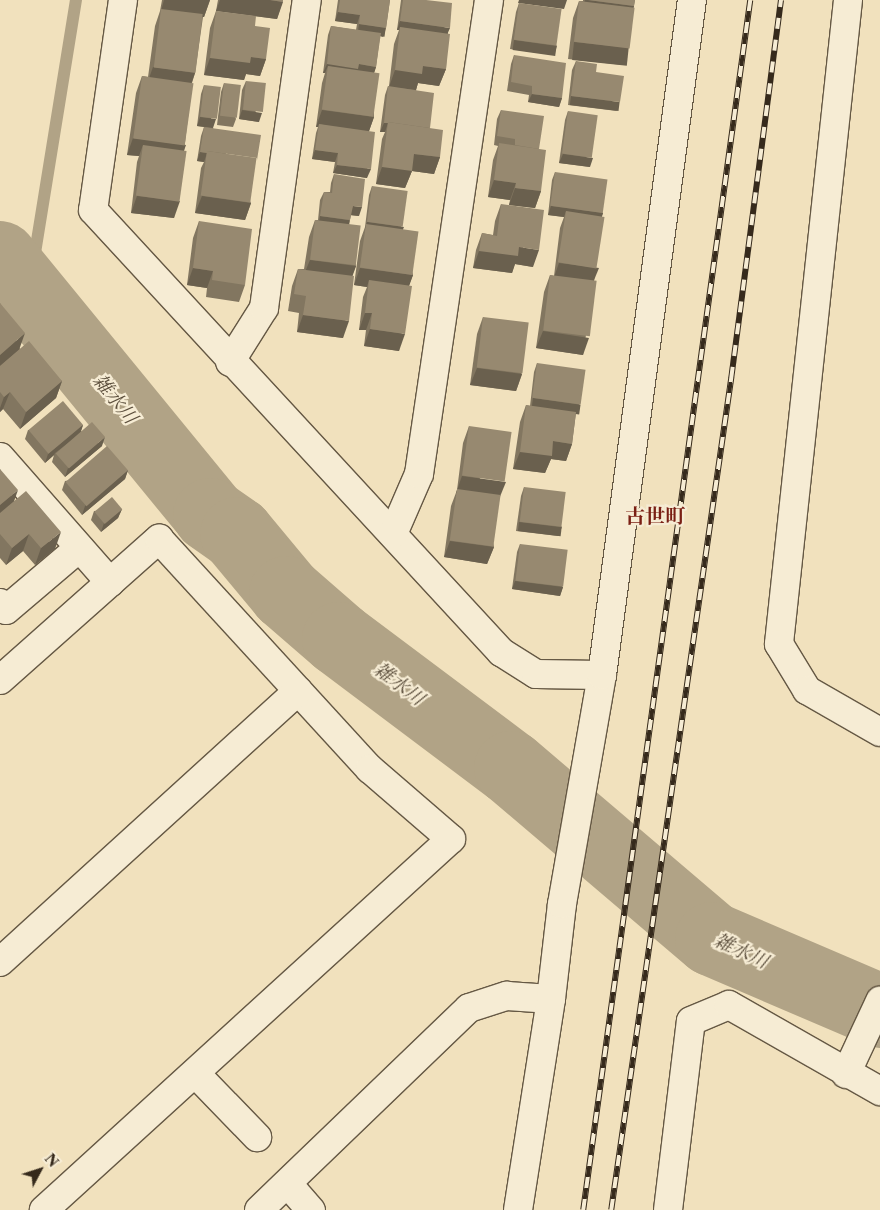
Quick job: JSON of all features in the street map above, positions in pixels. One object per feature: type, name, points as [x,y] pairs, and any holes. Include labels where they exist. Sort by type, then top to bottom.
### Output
[{"type":"street","points":[[123,0],[93,210],[230,362],[501,652],[536,674],[602,675]]},
{"type":"street","points":[[230,362],[264,308],[307,0]]},
{"type":"street","points":[[392,534],[419,474],[489,0]]},
{"type":"street","points":[[518,1210],[551,999],[562,904],[602,675],[692,0]]},
{"type":"street","points":[[848,0],[779,644],[807,690],[880,732]]},
{"type":"street","points":[[0,457],[110,582]]},
{"type":"street","points":[[0,680],[159,539],[370,769],[451,839],[196,1074],[44,1210]]},
{"type":"street","points":[[0,603],[6,610],[79,548]]},
{"type":"street","points":[[0,962],[298,691]]},
{"type":"street","points":[[259,1210],[469,1008],[507,996],[551,999]]},
{"type":"street","points":[[846,1074],[880,1001]]},
{"type":"street","points":[[668,1210],[691,1021],[729,1005],[846,1074],[880,1091]]},
{"type":"street","points":[[196,1074],[257,1137]]},
{"type":"street","points":[[288,1184],[311,1210]]},
{"type":"building","points":[[340,0],[390,0],[386,28],[359,24],[360,15],[338,12]]},
{"type":"building","points":[[403,0],[452,3],[450,28],[400,21]]},
{"type":"building","points":[[588,0],[635,0],[634,6]]},
{"type":"building","points":[[579,1],[635,8],[630,49],[574,42]]},
{"type":"building","points":[[519,3],[562,9],[556,46],[514,40]]},
{"type":"building","points":[[161,9],[203,14],[195,73],[154,68]]},
{"type":"building","points":[[216,11],[256,16],[255,26],[270,28],[266,59],[251,57],[250,63],[210,58]]},
{"type":"building","points":[[331,26],[381,33],[376,67],[359,64],[358,69],[327,64]]},
{"type":"building","points":[[400,27],[450,34],[446,69],[423,66],[422,74],[395,70]]},
{"type":"building","points":[[514,55],[566,63],[562,98],[532,94],[532,86],[511,82]]},
{"type":"building","points":[[576,61],[597,64],[596,72],[624,76],[620,102],[571,96]]},
{"type":"building","points":[[328,66],[379,73],[373,117],[322,110]]},
{"type":"building","points":[[142,76],[193,83],[185,146],[133,138]]},
{"type":"building","points":[[246,81],[266,83],[263,112],[243,110]]},
{"type":"building","points":[[224,83],[241,85],[237,118],[220,116]]},
{"type":"building","points":[[204,85],[221,87],[217,119],[200,117]]},
{"type":"building","points":[[388,86],[434,93],[430,128],[384,123]]},
{"type":"building","points":[[501,110],[544,116],[539,149],[515,145],[515,139],[497,136]]},
{"type":"building","points":[[568,111],[598,115],[592,158],[562,154]]},
{"type":"building","points":[[388,122],[443,130],[440,157],[414,154],[412,171],[382,167]]},
{"type":"building","points":[[319,124],[375,132],[371,169],[337,165],[338,153],[315,150]]},
{"type":"building","points":[[204,127],[261,135],[257,160],[257,158],[207,151],[207,153],[200,152]]},
{"type":"building","points":[[499,143],[546,150],[541,191],[515,188],[516,183],[494,180]]},
{"type":"building","points":[[143,145],[187,151],[179,202],[136,196]]},
{"type":"building","points":[[207,151],[257,158],[250,203],[201,196]]},
{"type":"building","points":[[555,172],[607,179],[603,213],[550,206]]},
{"type":"building","points":[[334,174],[365,179],[362,207],[353,206],[350,220],[320,216],[324,192],[332,193]]},
{"type":"building","points":[[372,186],[408,191],[403,227],[367,222]]},
{"type":"building","points":[[501,204],[544,210],[539,250],[519,247],[518,256],[479,251],[482,233],[497,236]]},
{"type":"building","points":[[566,211],[605,217],[596,268],[558,262]]},
{"type":"building","points":[[315,220],[361,226],[356,265],[310,260]]},
{"type":"building","points":[[199,221],[252,229],[245,285],[212,280],[213,271],[193,268]]},
{"type":"building","points":[[366,224],[418,231],[412,275],[360,268]]},
{"type":"building","points":[[298,269],[354,276],[349,321],[303,315],[306,296],[294,294]]},
{"type":"building","points":[[550,275],[597,281],[590,336],[543,331]]},
{"type":"building","points":[[369,280],[412,286],[405,334],[370,329],[372,313],[365,313]]},
{"type":"building","points":[[0,303],[25,333],[0,355]]},
{"type":"building","points":[[483,317],[529,323],[522,373],[477,368]]},
{"type":"building","points":[[29,341],[62,381],[26,412],[10,392],[4,397],[0,392],[0,366]]},
{"type":"building","points":[[537,363],[586,370],[581,404],[532,398]]},
{"type":"building","points":[[63,401],[83,425],[48,454],[29,430]]},
{"type":"building","points":[[526,405],[576,412],[572,444],[553,441],[552,456],[520,452]]},
{"type":"building","points":[[92,422],[105,437],[69,469],[56,453]]},
{"type":"building","points":[[469,426],[512,432],[505,481],[462,476]]},
{"type":"building","points":[[107,446],[128,470],[86,506],[65,482]]},
{"type":"building","points":[[0,469],[18,490],[0,505]]},
{"type":"building","points":[[524,487],[566,492],[561,527],[520,522]]},
{"type":"building","points":[[457,489],[501,495],[493,547],[450,540]]},
{"type":"building","points":[[26,491],[61,532],[41,548],[29,534],[12,548],[0,534],[0,513]]},
{"type":"building","points":[[112,497],[122,509],[105,524],[94,512]]},
{"type":"building","points":[[520,544],[568,550],[563,587],[515,581]]},
{"type":"waterway","points":[[29,290],[76,0]]},
{"type":"waterway","name":"雑水川","points":[[0,258],[210,515],[237,534],[286,593],[339,639],[511,768],[712,939],[880,1011]]},
{"type":"railway","points":[[583,1210],[750,0]]},
{"type":"railway","points":[[611,1210],[731,378],[781,0]]},
{"type":"district","name":"古世町","points":[[655,516]]}]
